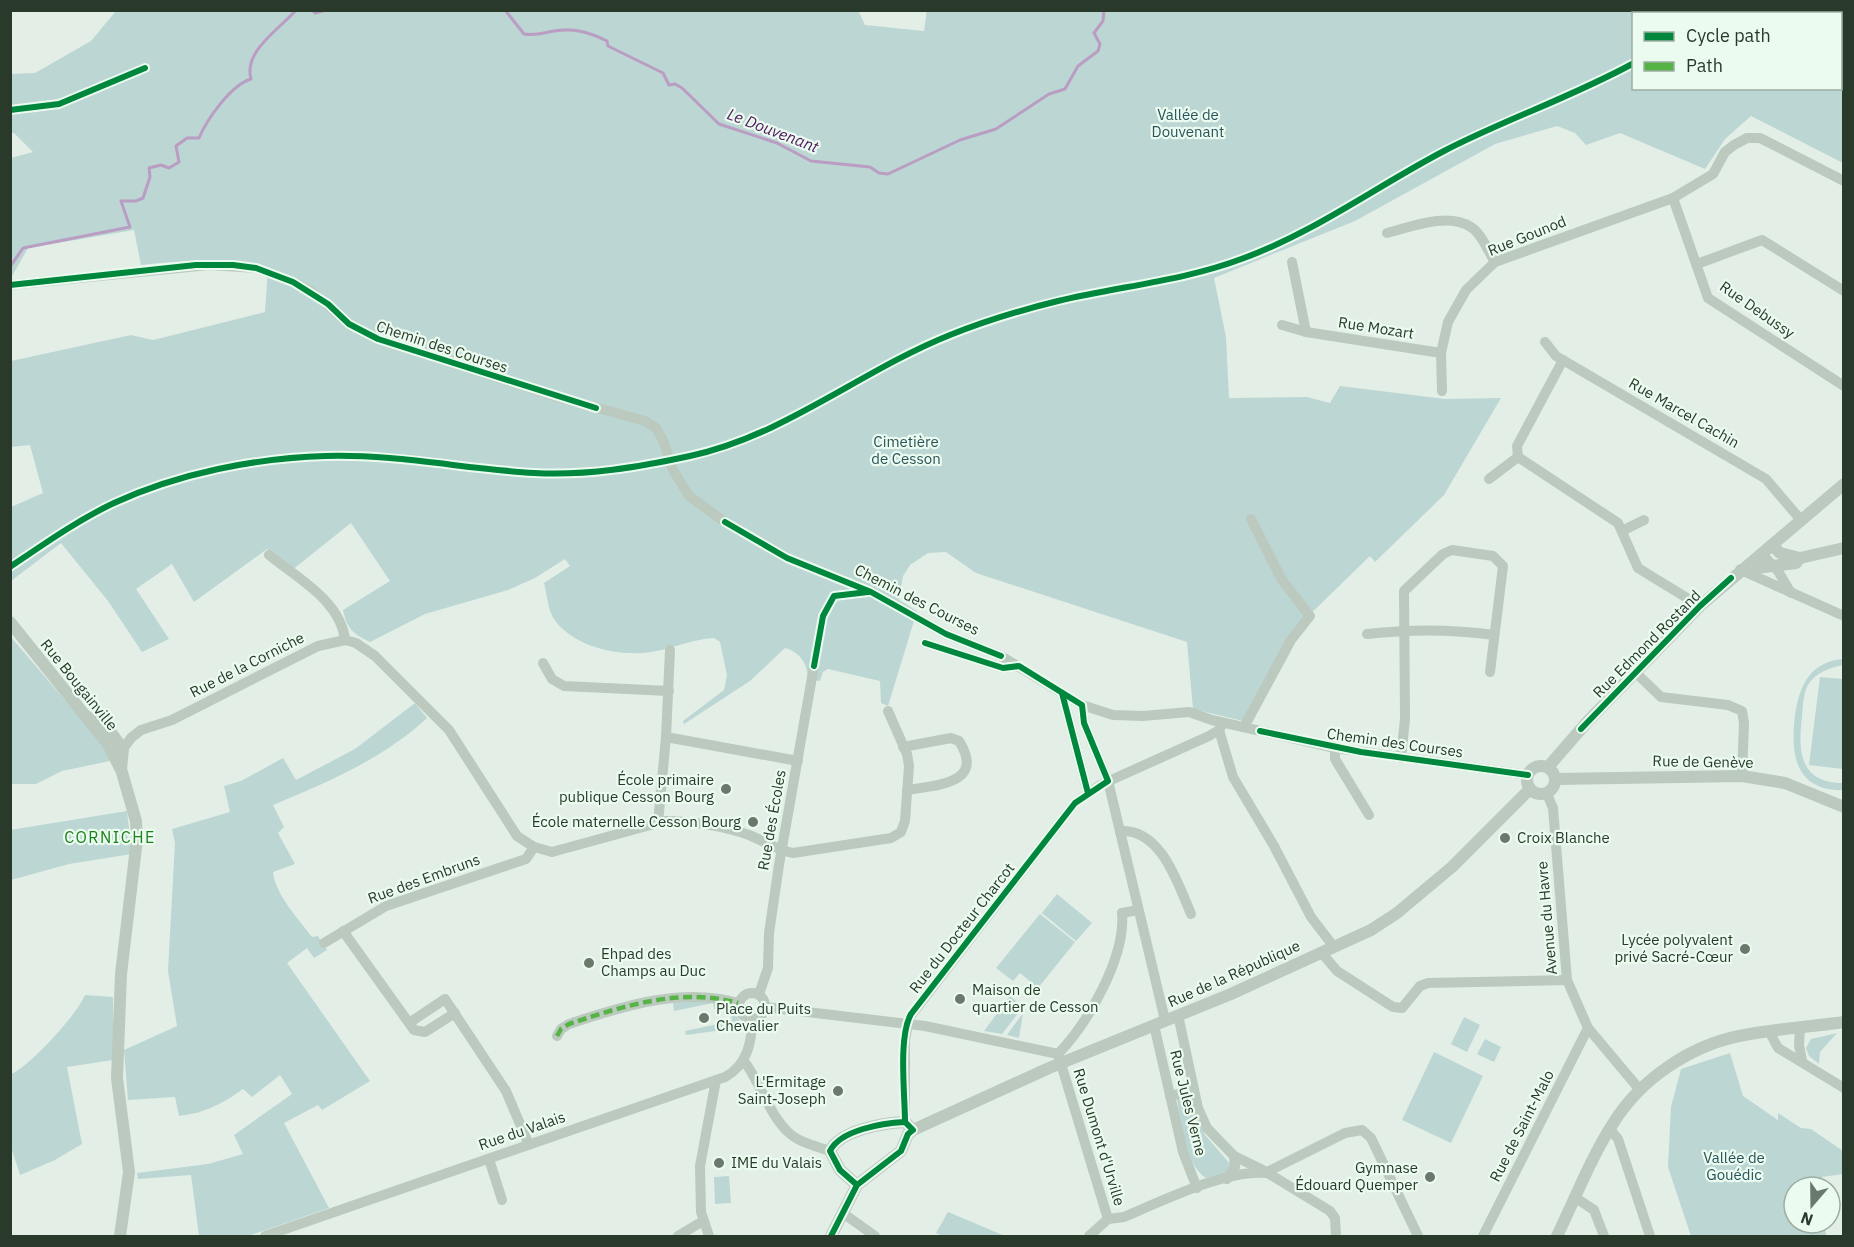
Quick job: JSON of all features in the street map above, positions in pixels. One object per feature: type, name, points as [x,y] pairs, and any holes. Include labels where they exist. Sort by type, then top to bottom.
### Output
[{"type":"street","name":"Rue Gounod","points":[[1442,391],[1441,353],[1455,306],[1466,290],[1495,262],[1673,198],[1713,174],[1725,152],[1747,138],[1760,138],[1844,181]]},
{"type":"street","name":"Rue Debussy","points":[[1673,198],[1708,298],[1844,386]]},
{"type":"street","points":[[1387,233],[1431,222],[1460,222],[1472,228],[1495,262]]},
{"type":"street","points":[[1696,264],[1762,240],[1844,291]]},
{"type":"street","points":[[1292,262],[1306,332]]},
{"type":"street","name":"Chemin des Courses","points":[[10,285],[209,265],[256,268],[293,282],[328,304],[349,324],[378,339],[561,398],[645,421],[656,428],[663,440],[673,470],[689,496],[725,522],[787,558],[871,592],[946,634],[1001,656],[1082,705],[1113,715],[1143,716],[1189,712],[1221,727],[1244,727],[1335,748],[1528,775]]},
{"type":"street","name":"Rue Mozart","points":[[1282,325],[1306,332],[1441,353]]},
{"type":"street","name":"Rue Marcel Cachin","points":[[1545,342],[1563,360],[1766,478],[1800,519]]},
{"type":"street","points":[[1518,457],[1517,446],[1563,360]]},
{"type":"street","points":[[1489,479],[1518,457]]},
{"type":"street","points":[[1518,457],[1618,524],[1638,568],[1700,606]]},
{"type":"street","name":"Rue Edmond Rostand","points":[[1548,767],[1635,672],[1700,606],[1844,484]]},
{"type":"street","points":[[1244,727],[1291,640],[1310,616],[1282,580],[1251,519]]},
{"type":"street","points":[[1622,531],[1644,520]]},
{"type":"street","points":[[1772,545],[1780,553],[1800,558],[1844,548]]},
{"type":"street","points":[[1401,758],[1405,718],[1404,591],[1443,554],[1452,550],[1493,556],[1503,566],[1490,672]]},
{"type":"street","points":[[1761,554],[1774,567],[1791,593]]},
{"type":"street","points":[[269,555],[327,602],[343,625],[345,640],[356,643],[371,652],[449,730],[511,829],[534,847],[552,852],[658,823],[680,821],[746,834],[781,851],[793,853],[891,838],[901,832],[905,821],[909,766],[888,711]]},
{"type":"street","points":[[1741,570],[1796,563],[1800,558]]},
{"type":"street","points":[[1741,570],[1844,616]]},
{"type":"street","name":"Rue Bougainville","points":[[10,622],[86,716],[110,739],[121,769]]},
{"type":"street","points":[[1367,634],[1404,630],[1457,630],[1494,635]]},
{"type":"street","name":"Rue de la Corniche","points":[[123,749],[141,730],[172,720],[318,646],[345,640]]},
{"type":"street","points":[[925,643],[1003,668],[1019,666]]},
{"type":"street","points":[[658,823],[666,737],[670,650]]},
{"type":"street","points":[[543,663],[552,679],[564,686],[669,691]]},
{"type":"street","points":[[798,761],[814,666]]},
{"type":"street","points":[[1635,672],[1661,697],[1728,705],[1742,711],[1744,723],[1742,776]]},
{"type":"street","points":[[1062,693],[1088,793]]},
{"type":"street","name":"Rue Jules Verne","points":[[1082,705],[1084,723],[1108,781],[1120,831],[1160,1023],[1170,1096],[1183,1152],[1197,1188]]},
{"type":"street","points":[[1221,727],[1233,777],[1274,846],[1311,917],[1334,946]]},
{"type":"street","name":"Rue du Docteur Charcot","points":[[906,1023],[926,993],[1068,812],[1088,793],[1108,781],[1183,749],[1221,727]]},
{"type":"street","points":[[110,739],[141,730]]},
{"type":"street","name":"Rue des Écoles","points":[[666,737],[798,761],[781,851],[769,933],[768,968],[759,994]]},
{"type":"street","points":[[903,747],[951,738],[959,741],[964,748],[967,765],[964,774],[956,781],[907,790]]},
{"type":"street","points":[[110,739],[123,749],[121,769],[136,821],[137,839],[121,974],[117,1078],[129,1172],[120,1236]]},
{"type":"street","points":[[1335,748],[1335,759],[1369,815]]},
{"type":"street","points":[[1536,766],[1548,767],[1556,779],[1555,786],[1547,794],[1536,794],[1530,789],[1528,775],[1536,766]]},
{"type":"street","name":"Rue de Genève","points":[[1556,779],[1742,776],[1785,783],[1844,807]]},
{"type":"street","name":"Rue de la République","points":[[830,1151],[833,1144],[843,1137],[894,1122],[909,1126],[1059,1059],[1178,1016],[1365,934],[1397,913],[1468,853],[1530,789]]},
{"type":"street","name":"Avenue du Havre","points":[[1547,794],[1553,808],[1567,980],[1588,1028],[1640,1090]]},
{"type":"street","points":[[1120,831],[1138,833],[1162,854],[1173,870],[1191,914]]},
{"type":"street","name":"Rue des Embruns","points":[[324,943],[386,906],[526,859],[534,847]]},
{"type":"street","points":[[765,1007],[906,1023],[1059,1059],[1113,966],[1122,936],[1122,913],[1137,910]]},
{"type":"street","points":[[343,931],[419,1033],[425,1032],[455,1013]]},
{"type":"street","points":[[1321,952],[1337,971],[1393,1007],[1402,1008],[1420,986],[1428,983],[1567,980]]},
{"type":"street","points":[[738,1003],[746,993],[759,994],[765,1007],[762,1014],[752,1019]]},
{"type":"street","points":[[557,1036],[561,1029],[569,1024],[630,1005],[665,999],[704,997],[738,1003]]},
{"type":"street","points":[[410,1023],[445,999],[506,1091],[529,1145]]},
{"type":"street","points":[[738,1003],[741,1014],[752,1019]]},
{"type":"street","name":"Rue Jules Verne","points":[[1178,1016],[1193,1091],[1207,1128],[1234,1156],[1330,1211],[1335,1218],[1336,1236]]},
{"type":"street","points":[[752,1019],[750,1043],[744,1061],[759,1081],[788,1132],[800,1140],[830,1151],[840,1170],[857,1185]]},
{"type":"street","points":[[1557,1236],[1610,1129],[1640,1090],[1665,1070],[1694,1052],[1740,1036],[1844,1022]]},
{"type":"street","points":[[831,1236],[857,1185],[902,1151],[908,1134],[906,1023]]},
{"type":"street","name":"Rue de Saint-Malo","points":[[1483,1236],[1588,1028]]},
{"type":"street","points":[[1800,1029],[1799,1045],[1802,1061]]},
{"type":"street","points":[[1770,1033],[1778,1048],[1844,1088]]},
{"type":"street","name":"Rue Dumont d'Urville","points":[[1059,1059],[1108,1219]]},
{"type":"street","name":"Rue du Valais","points":[[265,1236],[716,1080],[733,1072],[744,1061]]},
{"type":"street","points":[[709,1236],[703,1221],[700,1166],[716,1080]]},
{"type":"street","points":[[1170,1096],[1193,1091]]},
{"type":"street","points":[[1610,1129],[1618,1139],[1650,1236]]},
{"type":"street","points":[[1089,1236],[1108,1219],[1124,1217],[1197,1188],[1227,1179],[1253,1172],[1265,1173],[1345,1133],[1362,1130],[1371,1138],[1418,1236]]},
{"type":"street","points":[[1227,1179],[1235,1167],[1234,1156]]},
{"type":"street","points":[[489,1159],[502,1200]]},
{"type":"street","points":[[1576,1198],[1594,1210],[1604,1236]]},
{"type":"street","points":[[844,1214],[875,1236]]},
{"type":"street","points":[[678,1236],[703,1221]]},
{"type":"green space","points":[[858,10],[865,25],[924,31],[927,10],[1742,11],[1632,12],[1632,90],[1842,90],[1842,12],[1800,12],[1843,11],[1843,163],[1751,116],[1725,139],[1705,169],[1620,133],[1586,145],[1575,133],[1557,126],[1495,144],[1355,221],[1214,278],[1226,337],[1229,398],[1307,397],[1330,403],[1340,386],[1445,399],[1501,398],[1444,495],[1375,562],[1370,556],[1300,624],[1243,721],[1193,709],[1187,642],[976,573],[946,552],[928,553],[910,565],[903,576],[899,600],[917,611],[888,706],[881,703],[880,681],[828,669],[823,672],[820,681],[808,679],[807,668],[802,659],[795,652],[785,648],[750,681],[684,724],[683,721],[724,690],[727,675],[720,642],[714,638],[659,651],[625,653],[598,648],[573,637],[562,629],[552,616],[544,583],[570,566],[565,559],[535,578],[508,590],[425,614],[370,642],[352,630],[343,610],[390,581],[351,523],[292,570],[267,549],[194,602],[172,564],[136,589],[169,639],[142,652],[108,601],[61,543],[11,581],[11,507],[43,493],[30,445],[11,447],[11,361],[131,335],[153,340],[265,312],[268,268],[221,261],[141,265],[134,230],[28,248],[11,278],[11,158],[33,152],[14,133],[11,133],[11,74],[35,73],[91,41],[116,11]]},
{"type":"green space","points":[[10,636],[101,742],[110,761],[62,771],[36,784],[11,784]]},
{"type":"green space","points":[[1843,659],[1843,665],[1819,674],[1808,685],[1805,692],[1801,741],[1804,762],[1810,771],[1828,782],[1843,783],[1843,790],[1828,789],[1808,779],[1797,762],[1793,738],[1798,701],[1806,681],[1820,666],[1830,661]]},
{"type":"green space","points":[[1820,677],[1843,679],[1843,769],[1809,765]]},
{"type":"green space","points":[[415,703],[427,718],[392,746],[334,778],[273,805],[284,827],[278,833],[295,864],[273,872],[278,890],[312,937],[318,936],[327,950],[314,958],[307,948],[287,963],[370,1081],[322,1110],[318,1105],[284,1123],[329,1208],[248,1236],[199,1236],[191,1175],[138,1179],[137,1173],[208,1164],[243,1154],[234,1135],[292,1094],[280,1075],[252,1097],[243,1089],[213,1107],[188,1115],[179,1116],[175,1097],[128,1100],[124,1050],[177,1026],[168,971],[175,843],[172,829],[230,812],[224,786],[241,781],[283,758],[296,780],[355,749]]},
{"type":"green space","points":[[127,811],[132,854],[69,864],[11,880],[10,830]]},
{"type":"green space","points":[[1057,894],[1092,923],[1076,941],[1042,913]]},
{"type":"green space","points":[[1040,914],[1075,942],[1038,988],[1020,973],[1013,981],[996,968]]},
{"type":"green space","points":[[85,995],[113,997],[113,1060],[67,1067],[82,1144],[55,1160],[20,1175],[11,1147],[10,1075],[19,1070],[52,1039]]},
{"type":"green space","points":[[1010,996],[1023,1007],[1002,1034],[984,1031]]},
{"type":"green space","points":[[696,1001],[725,1003],[725,1008],[714,1009],[713,1003],[674,1011],[673,1003]]},
{"type":"green space","points":[[732,1009],[744,1027],[686,1035],[685,1031],[732,1021],[730,1010]]},
{"type":"green space","points":[[1023,1013],[1019,1038],[1007,1035]]},
{"type":"green space","points":[[1464,1017],[1480,1025],[1467,1052],[1451,1044]]},
{"type":"green space","points":[[1837,1033],[1820,1052],[1819,1064],[1809,1056],[1806,1048],[1811,1039]]},
{"type":"green space","points":[[1485,1039],[1501,1047],[1494,1062],[1477,1054]]},
{"type":"green space","points":[[1434,1052],[1483,1076],[1451,1143],[1402,1120]]},
{"type":"green space","name":"Vallée de Gouédic","points":[[1730,1053],[1743,1096],[1778,1120],[1778,1113],[1801,1128],[1811,1129],[1843,1151],[1843,1174],[1782,1175],[1782,1235],[1826,1236],[1691,1236],[1668,1167],[1671,1107],[1681,1069]]},
{"type":"green space","points":[[1187,1098],[1205,1135],[1231,1165],[1226,1173],[1206,1178],[1193,1163],[1182,1131],[1177,1099]]},
{"type":"green space","points":[[729,1176],[731,1203],[715,1204],[714,1177]]},
{"type":"green space","points":[[948,1212],[1005,1236],[942,1236],[936,1233]]},
{"type":"waterway","name":"Le Douvenant","points":[[10,267],[23,248],[130,227],[121,201],[136,201],[143,198],[150,177],[149,168],[161,165],[169,168],[179,162],[176,146],[187,138],[199,138],[220,104],[243,82],[251,79],[252,59],[264,41],[296,10]]},
{"type":"waterway","name":"Le Douvenant","points":[[312,10],[315,13],[326,10]]},
{"type":"waterway","name":"Le Douvenant","points":[[505,10],[524,34],[575,30],[607,41],[608,46],[663,73],[669,85],[675,84],[682,88],[719,124],[777,143],[811,161],[870,167],[879,173],[888,174],[960,140],[996,129],[1049,94],[1065,89],[1078,66],[1098,51],[1100,44],[1094,33],[1103,21],[1104,10]]},
{"type":"marked path","points":[[557,1036],[561,1029],[569,1024],[631,1005],[696,997],[738,1003]]},
{"type":"cycle path","points":[[10,567],[74,525],[139,492],[191,475],[245,464],[299,457],[352,456],[554,474],[613,470],[652,464],[725,446],[791,418],[885,366],[976,325],[1058,301],[1175,278],[1244,258],[1321,222],[1444,151],[1587,87],[1632,64]]},
{"type":"cycle path","points":[[10,110],[59,104],[145,68]]},
{"type":"cycle path","points":[[10,285],[196,265],[233,265],[256,268],[293,282],[328,304],[349,324],[378,339],[596,408]]},
{"type":"cycle path","points":[[725,522],[787,558],[871,592],[946,634],[1001,656]]},
{"type":"cycle path","points":[[1581,729],[1700,606],[1731,578]]},
{"type":"cycle path","points":[[814,666],[823,616],[834,596],[868,592]]},
{"type":"cycle path","points":[[905,1122],[903,1051],[911,1014],[1075,803],[1108,781],[1084,723],[1082,705],[1019,666],[1003,668],[925,643]]},
{"type":"cycle path","points":[[1062,693],[1088,793]]},
{"type":"cycle path","points":[[1260,731],[1361,752],[1528,775]]},
{"type":"cycle path","points":[[831,1236],[857,1185],[901,1151],[908,1134],[913,1130],[905,1122],[863,1129],[835,1144],[830,1151],[840,1170],[857,1185]]},
{"type":"place","name":"École primaire publique Cesson Bourg","points":[[726,789]]},
{"type":"place","name":"École maternelle Cesson Bourg","points":[[753,822]]},
{"type":"place","name":"Croix Blanche","points":[[1505,838]]},
{"type":"place","name":"Lycée polyvalent privé Sacré-Cœur","points":[[1745,949]]},
{"type":"place","name":"Ehpad des Champs au Duc","points":[[589,963]]},
{"type":"place","name":"Maison de quartier de Cesson","points":[[960,999]]},
{"type":"place","name":"Place du Puits Chevalier","points":[[704,1018]]},
{"type":"place","name":"L'Ermitage Saint-Joseph","points":[[838,1091]]},
{"type":"place","name":"IME du Valais","points":[[719,1163]]},
{"type":"place","name":"Gymnase Édouard Quemper","points":[[1430,1177]]},
{"type":"district","name":"CORNICHE","points":[[110,837]]},
{"type":"park label","name":"Vallée de Douvenant","points":[[1188,124]]},
{"type":"park label","name":"Cimetière de Cesson","points":[[906,450]]}]
